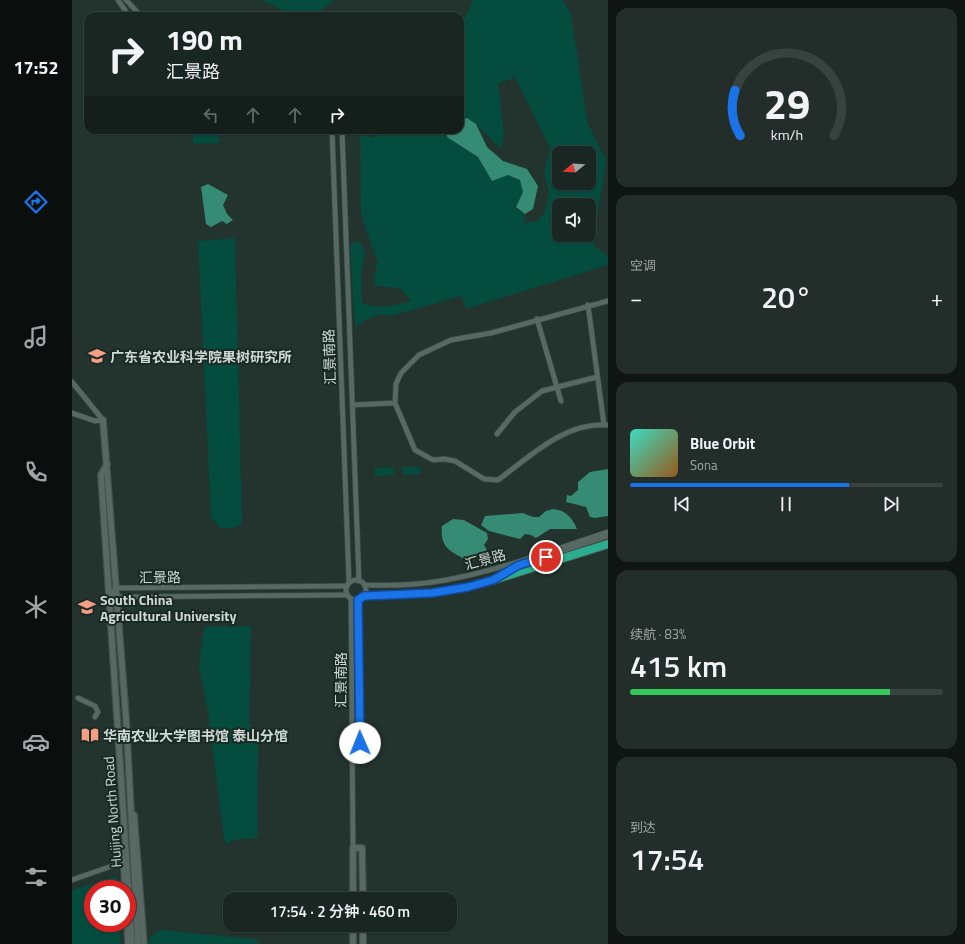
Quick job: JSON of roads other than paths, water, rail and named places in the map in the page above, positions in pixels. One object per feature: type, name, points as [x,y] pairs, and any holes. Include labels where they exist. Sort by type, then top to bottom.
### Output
[{"type":"highway","points":[[493,580],[608,544]]},
{"type":"street","points":[[118,0],[126,12]]},
{"type":"street","points":[[126,0],[137,12]]},
{"type":"street","name":"汇景南路","points":[[332,134],[348,584]]},
{"type":"street","name":"汇景南路","points":[[342,134],[359,581]]},
{"type":"street","points":[[588,305],[597,377],[606,425],[593,424],[569,430],[540,448],[498,480],[484,480],[455,461],[444,459],[433,460],[415,450],[395,403],[396,384],[401,373],[419,355],[451,340],[491,333],[537,319],[588,305],[608,300]]},
{"type":"street","points":[[537,319],[561,401]]},
{"type":"street","points":[[497,434],[503,424],[515,412],[542,391],[597,377]]},
{"type":"street","points":[[72,382],[103,420]]},
{"type":"street","points":[[352,405],[395,403]]},
{"type":"street","points":[[72,413],[95,421],[103,420]]},
{"type":"street","name":"Huijing North Road","points":[[103,420],[108,464],[131,789],[132,880]]},
{"type":"street","name":"Huijing North Road","points":[[108,464],[101,475],[125,821],[131,880]]},
{"type":"street","name":"汇景路","points":[[364,585],[400,585],[448,580],[542,554],[608,532]]},
{"type":"street","name":"汇景路","points":[[364,596],[432,593],[468,587],[493,580],[519,565],[608,536]]},
{"type":"street","points":[[359,581],[364,585],[366,590],[364,596],[358,600],[351,599],[347,595],[348,584],[359,581]]},
{"type":"street","name":"汇景路","points":[[117,588],[348,584]]},
{"type":"street","points":[[109,595],[117,588]]},
{"type":"street","name":"汇景路","points":[[109,595],[117,597],[347,595]]},
{"type":"street","name":"汇景南路","points":[[351,599],[353,892]]},
{"type":"street","name":"汇景南路","points":[[352,762],[360,758],[358,600]]},
{"type":"street","points":[[78,698],[95,706],[98,712],[95,717]]},
{"type":"street","points":[[131,789],[144,944]]},
{"type":"street","points":[[125,821],[123,851],[125,880]]},
{"type":"street","points":[[352,848],[362,848],[363,892]]},
{"type":"street","points":[[72,880],[112,866]]},
{"type":"street","name":"Huijing North Road","points":[[136,928],[138,944]]},
{"type":"street","points":[[127,932],[128,944]]},
{"type":"street","name":"Huijing North Road","points":[[132,932],[132,944]]},
{"type":"street","points":[[353,932],[353,944]]},
{"type":"street","points":[[363,932],[364,944]]},
{"type":"place","name":"广东省农业科学院果树研究所","points":[[97,356]]},
{"type":"place","name":"South China Agricultural University","points":[[87,607]]},
{"type":"place","name":"华南农业大学图书馆 泰山分馆","points":[[90,735]]}]
